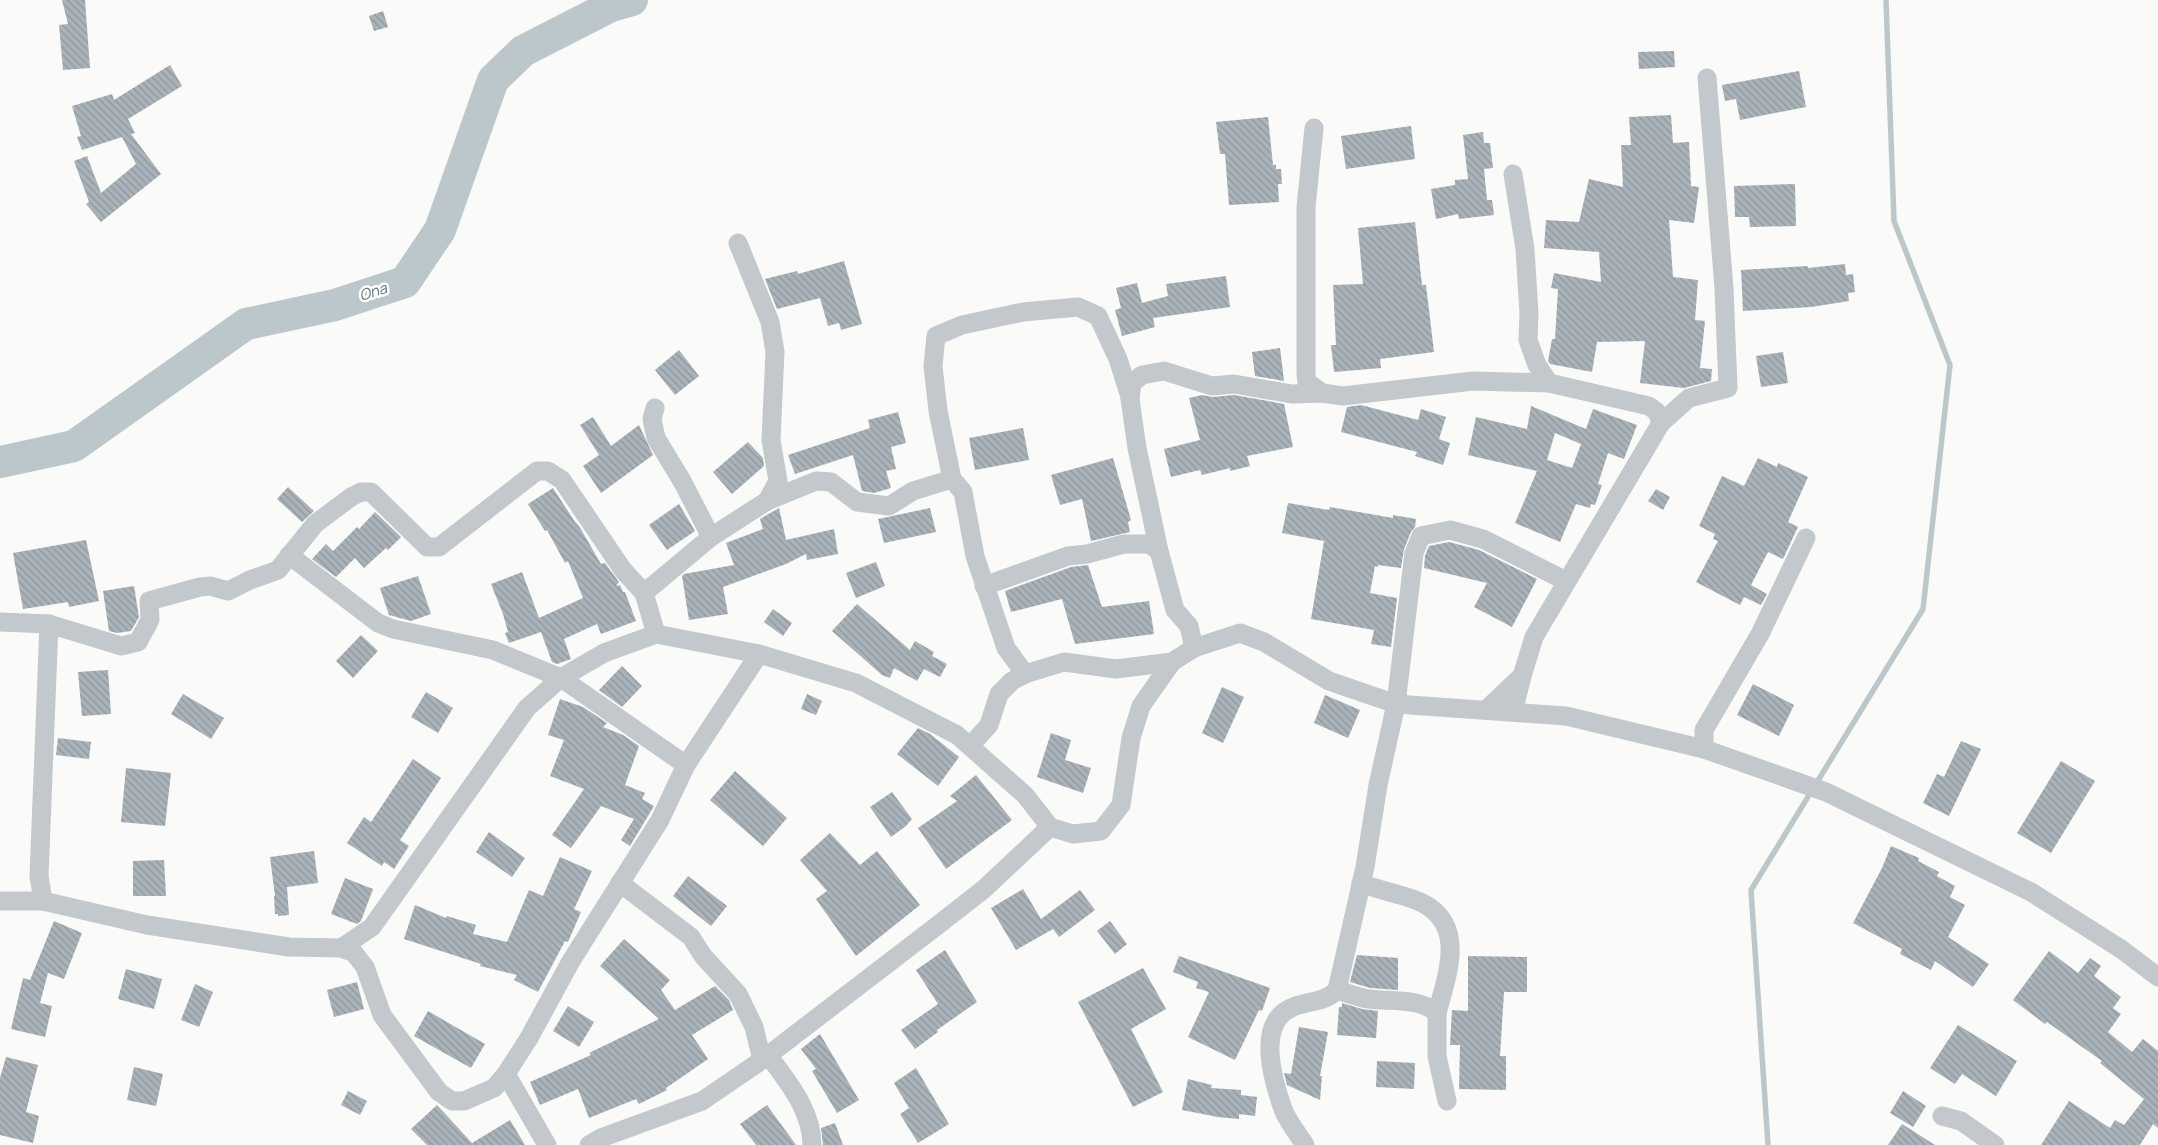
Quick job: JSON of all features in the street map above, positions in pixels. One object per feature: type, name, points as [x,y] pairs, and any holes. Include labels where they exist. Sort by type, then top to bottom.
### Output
[{"type":"street","points":[[1520,712],[1522,676],[1534,637],[1661,423],[1688,398],[1728,388],[1724,288],[1707,78]]},
{"type":"street","points":[[1314,128],[1306,207],[1306,374],[1307,382],[1322,393]]},
{"type":"street","points":[[1513,174],[1525,249],[1530,313],[1528,340],[1537,365],[1550,383]]},
{"type":"street","points":[[738,243],[770,322],[775,352],[771,440],[778,481],[767,501]]},
{"type":"street","points":[[1025,674],[1006,648],[975,556],[963,492],[952,479],[938,411],[933,366],[936,336],[962,325],[1014,314],[1078,306],[1098,316],[1118,359],[1130,397],[1137,448],[1175,610],[1189,626],[1194,648]]},
{"type":"street","points":[[1130,397],[1132,382],[1142,375],[1164,371],[1212,386],[1234,384],[1292,394],[1322,393],[1343,396],[1473,381],[1550,383],[1648,406],[1657,412],[1661,423]]},
{"type":"street","points":[[654,408],[652,419],[656,438],[682,481],[711,537]]},
{"type":"street","points":[[0,622],[49,624],[121,646],[138,642],[150,620],[149,601],[200,587],[210,586],[228,591],[250,580],[278,570],[315,524],[360,492],[372,492],[427,547],[439,547],[537,471],[548,471],[562,480],[624,570],[644,593],[656,634]]},
{"type":"street","points":[[644,593],[711,537],[767,501],[816,481],[831,482],[858,502],[889,506],[912,491],[952,479]]},
{"type":"street","points":[[1305,1145],[1284,1111],[1272,1070],[1270,1035],[1281,1015],[1292,1007],[1320,1002],[1330,997],[1337,990],[1361,883],[1378,785],[1396,704],[1414,553],[1421,536],[1450,530],[1483,539],[1566,581]]},
{"type":"street","points":[[1704,749],[1704,730],[1760,634],[1806,538]]},
{"type":"street","points":[[984,586],[1068,556],[1087,554],[1124,544],[1149,544],[1160,551]]},
{"type":"street","points":[[289,555],[378,623],[393,629],[493,650],[560,678],[686,765]]},
{"type":"street","points":[[43,901],[39,876],[49,624]]},
{"type":"street","points":[[341,948],[372,927],[527,708],[560,678],[604,653],[656,634],[759,654],[856,683],[957,735],[1025,795],[1050,827],[1073,834],[1102,831],[1121,805],[1130,738],[1141,706],[1172,662],[1194,648],[1240,634],[1264,642],[1329,681],[1396,704],[1566,716],[1704,749],[1826,792],[2031,892],[2121,949],[2158,977]]},
{"type":"street","points":[[0,901],[43,901],[147,924],[204,934],[290,947],[341,948],[354,953],[366,966],[382,1015],[439,1092],[452,1101],[464,1101],[494,1088],[506,1074],[529,1038],[571,961],[660,820],[686,765],[759,654]]},
{"type":"street","points":[[970,746],[989,726],[999,694],[1012,681],[1025,674],[1064,662],[1116,669],[1172,662]]},
{"type":"street","points":[[1486,710],[1522,676]]},
{"type":"street","points":[[588,1145],[601,1138],[702,1101],[765,1057],[954,913],[984,889],[1050,827]]},
{"type":"street","points":[[620,883],[691,937],[703,956],[738,994],[754,1027],[765,1057],[797,1095],[812,1134],[812,1145]]},
{"type":"street","points":[[1361,883],[1414,900],[1431,908],[1446,926],[1452,950],[1437,1013],[1437,1056],[1447,1101]]},
{"type":"street","points":[[1337,990],[1366,998],[1414,1002],[1429,1007],[1437,1013]]},
{"type":"street","points":[[506,1074],[547,1145]]},
{"type":"street","points":[[1942,1116],[1961,1121],[1995,1145]]},
{"type":"building","points":[[62,0],[85,0],[90,68],[63,70],[59,25],[68,24]]},
{"type":"building","points":[[383,11],[388,27],[374,31],[369,16]]},
{"type":"building","points":[[1674,51],[1675,67],[1639,69],[1638,52]]},
{"type":"building","points":[[170,65],[182,86],[128,119],[135,133],[131,134],[161,174],[101,222],[86,204],[89,202],[74,161],[87,156],[101,193],[136,164],[122,137],[82,150],[77,137],[81,136],[72,106],[112,94],[114,100]]},
{"type":"building","points":[[1799,71],[1806,107],[1740,120],[1736,99],[1725,101],[1722,85]]},
{"type":"building","points":[[1671,115],[1673,143],[1689,142],[1691,186],[1699,187],[1694,223],[1669,220],[1673,277],[1698,280],[1695,320],[1705,321],[1700,368],[1712,369],[1711,381],[1684,388],[1640,383],[1645,341],[1597,342],[1592,372],[1550,364],[1548,361],[1552,339],[1555,339],[1558,289],[1551,288],[1554,273],[1601,282],[1599,252],[1544,248],[1546,220],[1579,222],[1589,179],[1623,187],[1621,145],[1631,145],[1629,117]]},
{"type":"building","points":[[1268,117],[1273,165],[1276,165],[1276,169],[1281,169],[1282,184],[1278,184],[1279,202],[1229,205],[1225,154],[1220,154],[1216,122]]},
{"type":"building","points":[[1411,126],[1415,159],[1346,169],[1341,136]]},
{"type":"building","points":[[1483,132],[1484,143],[1490,143],[1493,168],[1484,169],[1487,200],[1492,200],[1494,215],[1459,219],[1458,214],[1436,219],[1431,189],[1455,185],[1455,180],[1468,179],[1463,135]]},
{"type":"building","points":[[1795,184],[1796,226],[1750,227],[1749,217],[1735,217],[1734,186]]},
{"type":"building","points":[[1415,222],[1422,285],[1426,285],[1434,352],[1380,359],[1381,368],[1334,372],[1331,345],[1336,345],[1333,285],[1363,284],[1358,228]]},
{"type":"building","points":[[844,261],[862,324],[841,330],[839,323],[828,326],[820,298],[777,309],[765,279],[797,271],[798,274]]},
{"type":"building","points":[[1845,264],[1846,275],[1853,274],[1855,292],[1848,293],[1849,301],[1811,307],[1743,311],[1741,270],[1808,266],[1808,268]]},
{"type":"building","points":[[1226,276],[1230,307],[1153,318],[1155,327],[1122,336],[1115,310],[1121,308],[1116,288],[1137,283],[1142,303],[1168,296],[1166,284]]},
{"type":"building","points":[[1280,348],[1284,381],[1255,376],[1252,352]]},
{"type":"building","points":[[679,350],[699,376],[675,395],[655,370]]},
{"type":"building","points":[[1783,352],[1788,383],[1761,387],[1756,356]]},
{"type":"building","points":[[1202,395],[1213,397],[1234,395],[1284,404],[1293,447],[1247,456],[1250,466],[1230,471],[1230,468],[1202,475],[1200,470],[1171,477],[1164,449],[1200,440],[1189,398]]},
{"type":"building","points":[[1361,405],[1418,420],[1421,409],[1446,417],[1439,439],[1450,443],[1443,465],[1415,456],[1417,452],[1341,432],[1347,407]]},
{"type":"building","points":[[1531,406],[1586,429],[1593,409],[1637,425],[1624,459],[1608,453],[1598,484],[1602,485],[1595,505],[1591,504],[1590,508],[1576,504],[1560,542],[1515,523],[1537,471],[1468,455],[1476,417],[1527,429]],"holes":[[[1555,433],[1581,444],[1572,468],[1547,460]]]},
{"type":"building","points":[[898,412],[906,443],[891,447],[896,469],[886,471],[891,488],[874,493],[862,491],[853,455],[795,474],[788,455],[870,428],[868,420]]},
{"type":"building","points":[[593,417],[611,446],[639,425],[653,455],[601,493],[583,466],[599,455],[580,425]]},
{"type":"building","points":[[1023,428],[1029,460],[975,470],[969,438]]},
{"type":"building","points":[[748,442],[763,458],[764,466],[732,494],[713,472]]},
{"type":"building","points":[[1113,458],[1131,520],[1128,522],[1130,532],[1091,541],[1082,499],[1060,505],[1051,475]]},
{"type":"building","points":[[1758,458],[1777,467],[1778,463],[1808,477],[1788,522],[1798,527],[1783,559],[1768,552],[1751,585],[1767,594],[1761,605],[1744,597],[1740,605],[1696,582],[1718,541],[1713,539],[1715,534],[1699,526],[1722,476],[1744,486]]},
{"type":"building","points":[[288,487],[314,511],[302,522],[277,499]]},
{"type":"building","points":[[553,488],[579,526],[601,564],[605,563],[619,582],[616,586],[620,585],[623,592],[625,592],[636,621],[601,634],[597,624],[564,639],[571,659],[557,664],[552,662],[541,632],[509,643],[505,633],[508,632],[503,614],[491,584],[522,572],[539,618],[583,598],[568,561],[565,563],[547,530],[545,531],[528,504]]},
{"type":"building","points":[[1656,489],[1670,497],[1663,510],[1648,501]]},
{"type":"building","points":[[1288,503],[1329,510],[1330,507],[1393,518],[1393,515],[1416,519],[1415,527],[1404,549],[1401,568],[1375,566],[1370,593],[1397,598],[1391,647],[1371,644],[1374,630],[1311,619],[1324,541],[1282,533]]},
{"type":"building","points":[[679,504],[695,531],[667,550],[649,525]]},
{"type":"building","points":[[779,508],[786,540],[834,529],[838,554],[807,560],[806,554],[786,564],[723,587],[728,614],[689,620],[682,576],[684,574],[734,565],[726,543],[763,529],[760,519]]},
{"type":"building","points":[[930,508],[936,532],[884,543],[878,519]]},
{"type":"building","points":[[375,512],[401,537],[388,550],[386,548],[364,568],[355,558],[336,577],[312,559],[326,544],[333,551],[357,527],[359,529]]},
{"type":"building","points":[[86,540],[99,601],[69,607],[68,602],[23,609],[13,553]]},
{"type":"building","points":[[1449,542],[1479,550],[1537,579],[1512,627],[1474,607],[1487,583],[1424,568],[1425,556],[1429,546]]},
{"type":"building","points":[[876,562],[885,586],[856,598],[846,573]]},
{"type":"building","points":[[1088,565],[1102,607],[1149,601],[1154,634],[1075,644],[1062,599],[1011,612],[1005,591],[1071,567]]},
{"type":"building","points":[[418,576],[431,614],[411,621],[389,615],[380,588]]},
{"type":"building","points":[[134,586],[139,617],[131,631],[117,633],[109,631],[103,591]]},
{"type":"building","points":[[857,604],[910,650],[915,641],[934,652],[932,656],[947,664],[940,677],[924,669],[917,681],[894,668],[890,678],[882,675],[832,631]]},
{"type":"building","points":[[773,609],[792,623],[783,636],[764,622]]},
{"type":"building","points":[[361,635],[378,651],[353,678],[336,661]]},
{"type":"building","points":[[622,666],[642,686],[622,707],[599,690]]},
{"type":"building","points":[[108,670],[111,714],[82,716],[78,672]]},
{"type":"building","points":[[1753,684],[1794,705],[1779,736],[1737,715]]},
{"type":"building","points":[[1222,687],[1244,697],[1223,743],[1202,733]]},
{"type":"building","points":[[426,692],[453,708],[438,733],[411,717]]},
{"type":"building","points":[[183,694],[224,718],[211,739],[171,714]]},
{"type":"building","points":[[807,694],[822,701],[816,715],[801,709]]},
{"type":"building","points":[[1325,695],[1360,710],[1348,738],[1314,723]]},
{"type":"building","points":[[560,699],[583,707],[607,723],[603,727],[623,735],[639,746],[625,785],[645,793],[642,799],[654,806],[630,846],[621,840],[634,819],[601,806],[571,848],[552,835],[584,789],[550,776],[564,740],[548,735]]},
{"type":"building","points":[[918,728],[930,734],[959,757],[938,786],[897,754]]},
{"type":"building","points":[[1051,733],[1071,740],[1065,760],[1091,768],[1083,793],[1037,777]]},
{"type":"building","points":[[58,738],[91,742],[89,759],[56,755]]},
{"type":"building","points":[[1961,741],[1981,749],[1949,816],[1923,803],[1937,774],[1944,777]]},
{"type":"building","points":[[413,759],[441,778],[400,840],[409,846],[394,869],[384,862],[382,866],[347,843],[364,817],[371,822]]},
{"type":"building","points":[[2061,761],[2095,781],[2051,853],[2017,833]]},
{"type":"building","points":[[126,768],[171,773],[165,826],[121,822]]},
{"type":"building","points":[[735,771],[787,818],[763,846],[710,800]]},
{"type":"building","points":[[976,775],[1012,820],[946,869],[918,828],[957,801],[950,796]]},
{"type":"building","points":[[892,792],[912,819],[891,837],[870,807]]},
{"type":"building","points":[[489,832],[525,858],[512,877],[476,852]]},
{"type":"building","points":[[830,833],[860,865],[877,851],[920,905],[856,956],[816,899],[827,891],[800,860]]},
{"type":"building","points":[[1891,846],[1919,858],[1918,861],[1939,872],[1937,876],[1955,886],[1950,897],[1965,905],[1948,937],[1989,964],[1973,987],[1935,961],[1931,970],[1900,954],[1902,949],[1853,923],[1882,868]]},
{"type":"building","points":[[314,851],[318,883],[287,887],[289,915],[278,916],[278,914],[275,914],[275,896],[270,857]]},
{"type":"building","points":[[560,857],[592,871],[574,909],[581,912],[568,942],[565,941],[538,992],[514,980],[517,975],[480,966],[481,964],[404,939],[415,905],[446,918],[447,916],[476,925],[473,934],[507,942],[529,890],[543,896]]},
{"type":"building","points":[[164,860],[166,896],[133,896],[133,861]]},
{"type":"building","points":[[688,876],[727,906],[711,926],[673,896]]},
{"type":"building","points":[[345,878],[373,889],[361,921],[357,924],[331,914]]},
{"type":"building","points":[[1023,889],[1041,919],[1080,890],[1095,910],[1059,937],[1053,929],[1016,950],[991,908]]},
{"type":"building","points":[[54,921],[82,933],[64,979],[48,973],[40,1003],[52,1006],[45,1037],[11,1029],[23,978],[30,980]]},
{"type":"building","points":[[1110,921],[1127,944],[1115,954],[1097,931]]},
{"type":"building","points":[[624,939],[670,980],[661,990],[675,1010],[715,986],[729,1000],[733,1010],[692,1035],[708,1059],[666,1088],[667,1090],[639,1104],[636,1099],[589,1118],[578,1089],[540,1105],[530,1082],[591,1055],[589,1053],[659,1019],[600,966]]},
{"type":"building","points":[[945,950],[977,1002],[937,1030],[938,1032],[915,1049],[901,1030],[938,1004],[916,970]]},
{"type":"building","points":[[2049,951],[2078,973],[2090,958],[2101,966],[2094,976],[2121,997],[2113,1008],[2121,1014],[2108,1032],[2132,1052],[2143,1039],[2158,1051],[2158,1128],[2153,1124],[2140,1145],[2041,1145],[2069,1101],[2110,1128],[2115,1120],[2124,1125],[2144,1099],[2100,1063],[2102,1061],[2047,1022],[2045,1024],[2013,1000]]},
{"type":"building","points":[[1357,955],[1398,958],[1398,990],[1370,988],[1350,982]]},
{"type":"building","points":[[1179,956],[1270,988],[1262,1011],[1259,1010],[1235,1060],[1188,1037],[1209,992],[1196,988],[1198,982],[1173,972]]},
{"type":"building","points":[[1468,956],[1527,957],[1527,992],[1504,992],[1500,1056],[1506,1056],[1506,1090],[1459,1089],[1460,1045],[1450,1045],[1452,1010],[1468,1011]]},
{"type":"building","points":[[1143,968],[1166,1009],[1131,1029],[1163,1092],[1133,1107],[1078,1002]]},
{"type":"building","points":[[126,969],[162,979],[154,1009],[118,999]]},
{"type":"building","points":[[357,982],[364,1009],[334,1017],[327,990]]},
{"type":"building","points":[[195,984],[213,992],[199,1027],[181,1020]]},
{"type":"building","points":[[1342,1003],[1362,1009],[1378,1011],[1376,1038],[1337,1035],[1339,1007],[1342,1007]]},
{"type":"building","points":[[568,1006],[594,1022],[579,1047],[553,1031]]},
{"type":"building","points":[[428,1011],[485,1044],[471,1068],[414,1036]]},
{"type":"building","points":[[1958,1025],[2017,1061],[1996,1096],[1962,1074],[1955,1084],[1930,1068]]},
{"type":"building","points":[[1299,1027],[1328,1032],[1320,1076],[1322,1076],[1320,1100],[1287,1085],[1284,1073],[1291,1074]]},
{"type":"building","points":[[820,1034],[859,1100],[837,1113],[812,1071],[816,1069],[801,1049]]},
{"type":"building","points":[[6,1057],[38,1065],[26,1112],[39,1116],[33,1143],[0,1135],[0,1078]]},
{"type":"building","points":[[1377,1061],[1415,1063],[1414,1089],[1376,1087]]},
{"type":"building","points":[[134,1067],[163,1074],[156,1106],[127,1100]]},
{"type":"building","points":[[916,1068],[949,1124],[918,1143],[900,1114],[909,1108],[894,1083]]},
{"type":"building","points":[[1188,1079],[1212,1085],[1211,1088],[1241,1090],[1241,1095],[1257,1097],[1255,1116],[1239,1114],[1239,1119],[1182,1110]]},
{"type":"building","points":[[348,1091],[367,1101],[360,1115],[341,1105]]},
{"type":"building","points":[[1903,1091],[1926,1106],[1913,1127],[1890,1113]]},
{"type":"building","points":[[437,1105],[472,1143],[510,1120],[525,1145],[427,1145],[411,1129]]},
{"type":"building","points":[[767,1105],[796,1145],[756,1145],[740,1124]]},
{"type":"building","points":[[835,1123],[843,1145],[823,1145],[821,1128]]},
{"type":"building","points":[[1902,1124],[1935,1145],[1888,1145]]},
{"type":"waterway","name":"Ona","points":[[0,462],[74,446],[246,324],[335,305],[405,282],[440,230],[493,80],[523,51],[611,6],[632,0]]},
{"type":"waterway","points":[[1768,1145],[1751,890],[1923,609],[1950,365],[1894,221],[1886,0]]}]
